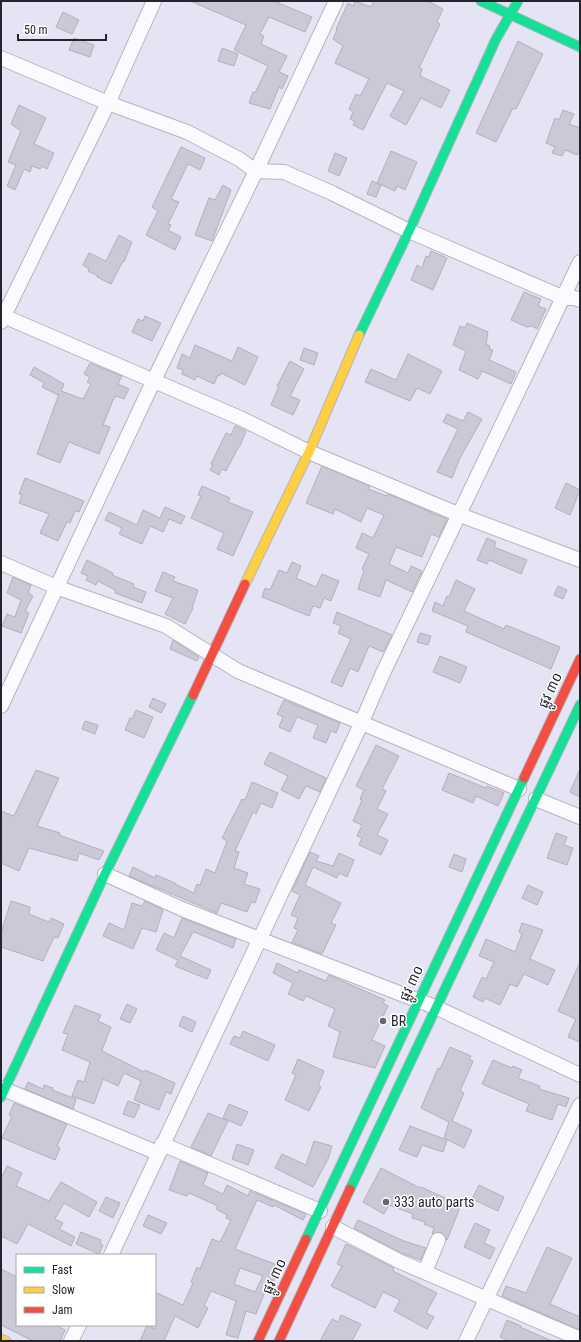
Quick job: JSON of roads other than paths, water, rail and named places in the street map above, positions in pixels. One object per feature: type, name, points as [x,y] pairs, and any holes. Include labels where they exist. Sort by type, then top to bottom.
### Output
[{"type":"street","points":[[154,1],[108,103],[2,318],[240,418],[309,452],[460,515],[580,560]]},
{"type":"street","points":[[1,706],[153,382],[256,171],[336,1]]},
{"type":"street","points":[[481,1],[580,47]]},
{"type":"street","points":[[320,1211],[160,1149],[2,1091],[309,452],[356,341],[409,231],[496,39],[518,1]]},
{"type":"street","points":[[1,58],[108,103],[187,132],[239,160],[256,171],[284,172],[332,193],[409,231],[564,298],[575,298],[580,300]]},
{"type":"street","points":[[111,1254],[258,939],[361,724],[383,672],[460,515],[580,262]]},
{"type":"street","points":[[1,563],[56,587],[166,626],[238,671],[361,724],[519,789]]},
{"type":"street","name":"ផ្លូវ ៣០","points":[[258,1341],[580,659]]},
{"type":"street","points":[[280,1341],[435,1007],[580,705]]},
{"type":"street","points":[[536,798],[580,817]]},
{"type":"street","points":[[105,874],[182,909],[435,1007],[580,1075]]},
{"type":"street","points":[[466,1341],[485,1298],[580,1106]]},
{"type":"street","points":[[333,1227],[425,1272],[580,1339]]},
{"type":"street","points":[[425,1272],[438,1240]]},
{"type":"street","points":[[71,1341],[78,1326]]},
{"type":"street","points":[[1,1339],[6,1341]]},
{"type":"place","name":"BR","points":[[383,1021]]},
{"type":"place","name":"333 auto parts","points":[[386,1202]]}]
